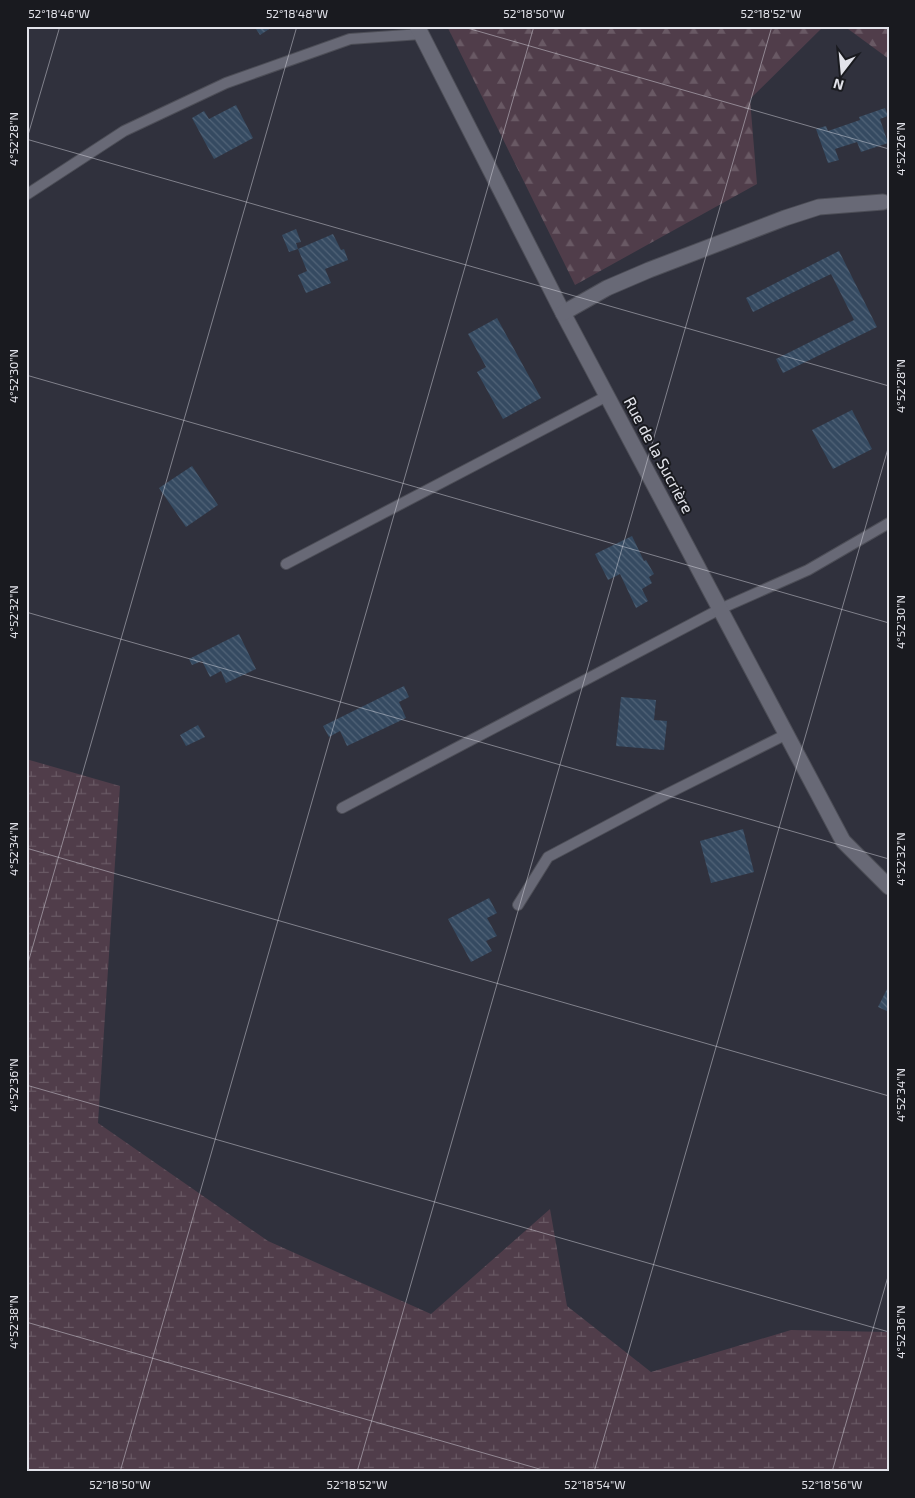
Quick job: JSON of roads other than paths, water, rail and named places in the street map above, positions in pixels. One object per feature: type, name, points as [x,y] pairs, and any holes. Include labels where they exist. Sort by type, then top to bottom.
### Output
[{"type":"street","name":"Rue de la Sucrière","points":[[419,30],[563,313],[843,841],[889,887]]},
{"type":"street","points":[[563,313],[607,288],[649,270],[785,218],[819,207],[883,202]]},
{"type":"lane","points":[[26,195],[124,132],[226,83],[350,39],[419,30]]},
{"type":"lane","points":[[286,564],[607,396]]},
{"type":"lane","points":[[342,808],[720,608],[808,570],[889,523]]},
{"type":"lane","points":[[518,905],[548,857],[787,734]]}]
